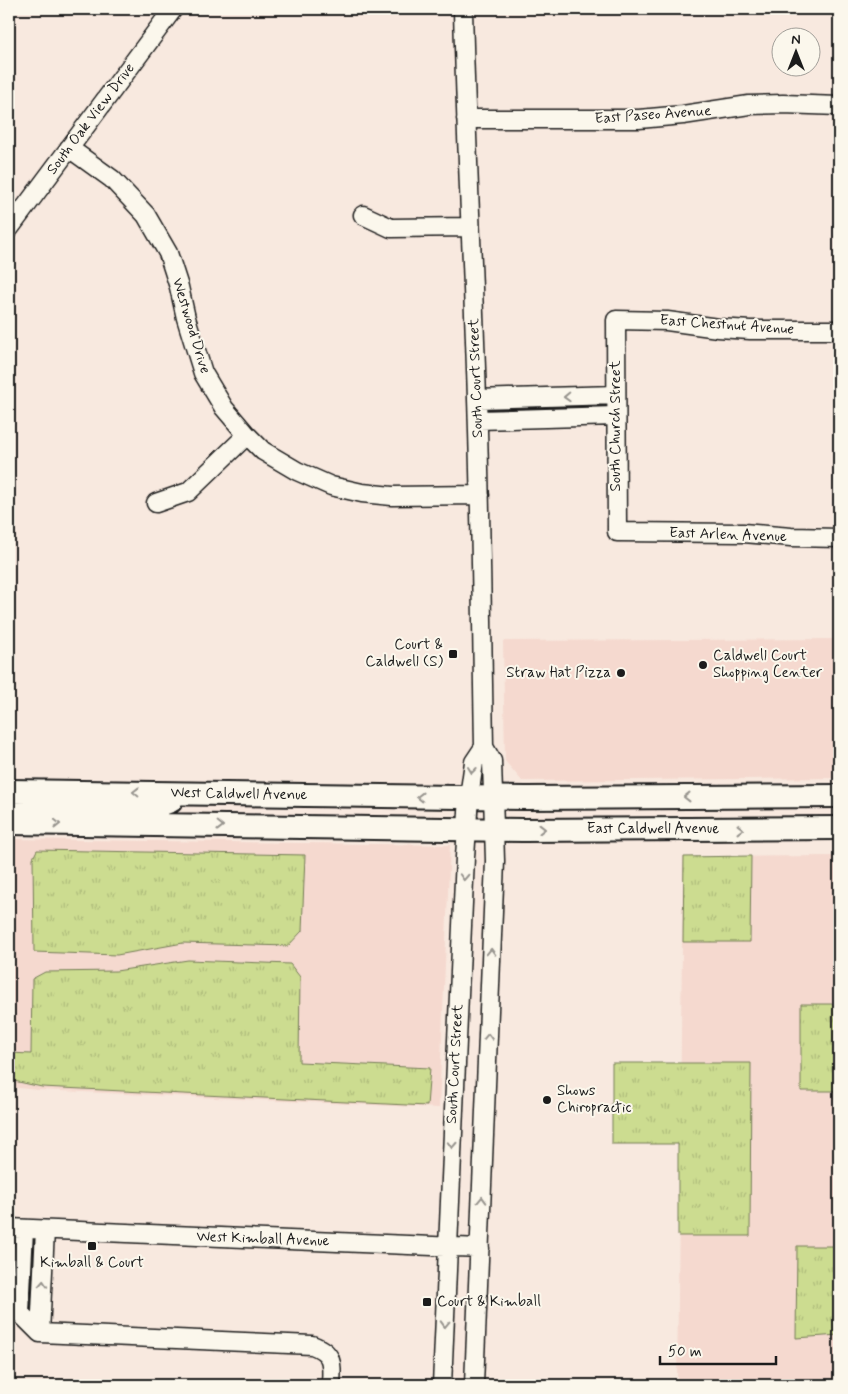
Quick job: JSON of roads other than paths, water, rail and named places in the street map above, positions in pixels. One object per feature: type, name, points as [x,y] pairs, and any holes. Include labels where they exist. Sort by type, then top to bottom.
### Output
[{"type":"main road","name":"West Caldwell Avenue","points":[[9,791],[469,797]]},
{"type":"main road","points":[[9,823],[20,812],[32,808],[152,808],[189,794]]},
{"type":"main road","name":"East Caldwell Avenue","points":[[469,797],[839,796]]},
{"type":"main road","name":"West Caldwell Avenue","points":[[9,823],[467,829]]},
{"type":"main road","name":"East Caldwell Avenue","points":[[467,829],[839,828]]},
{"type":"street","name":"South Oak View Drive","points":[[9,228],[173,9]]},
{"type":"street","name":"South Court Street","points":[[463,9],[478,420],[484,641],[484,747],[492,761],[495,861],[474,1385]]},
{"type":"street","name":"East Paseo Avenue","points":[[466,119],[639,119],[683,115],[749,105],[839,106]]},
{"type":"street","name":"Westwood Drive","points":[[69,148],[112,179],[146,215],[168,253],[203,373],[224,408],[263,451],[297,471],[332,486],[362,493],[392,496],[480,495]]},
{"type":"street","points":[[363,214],[391,228],[470,227]]},
{"type":"street","name":"East Chestnut Avenue","points":[[616,320],[667,321],[750,330],[839,330]]},
{"type":"street","name":"South Church Street","points":[[616,320],[617,532]]},
{"type":"street","points":[[477,399],[616,395]]},
{"type":"street","points":[[478,420],[616,416]]},
{"type":"street","points":[[156,503],[188,492],[247,435]]},
{"type":"street","name":"East Arlen Avenue","points":[[617,532],[743,533],[790,537],[839,538]]},
{"type":"street","name":"South Court Street","points":[[442,1385],[469,797],[474,762],[484,747]]},
{"type":"street","name":"West Kimball Avenue","points":[[40,1333],[14,1313],[16,1228],[480,1248]]},
{"type":"street","points":[[45,1230],[40,1333],[312,1345],[321,1348],[328,1354],[331,1361],[331,1385]]},
{"type":"place","name":"Court & Caldwell (S)","points":[[453,654]]},
{"type":"place","name":"Caldwell Court Shopping Center","points":[[703,665]]},
{"type":"place","name":"Straw Hat Pizza","points":[[621,673]]},
{"type":"place","name":"Shows Chiropractic","points":[[547,1100]]},
{"type":"place","name":"Kimball & Court","points":[[92,1246]]},
{"type":"place","name":"Court & Kimball","points":[[427,1302]]}]
